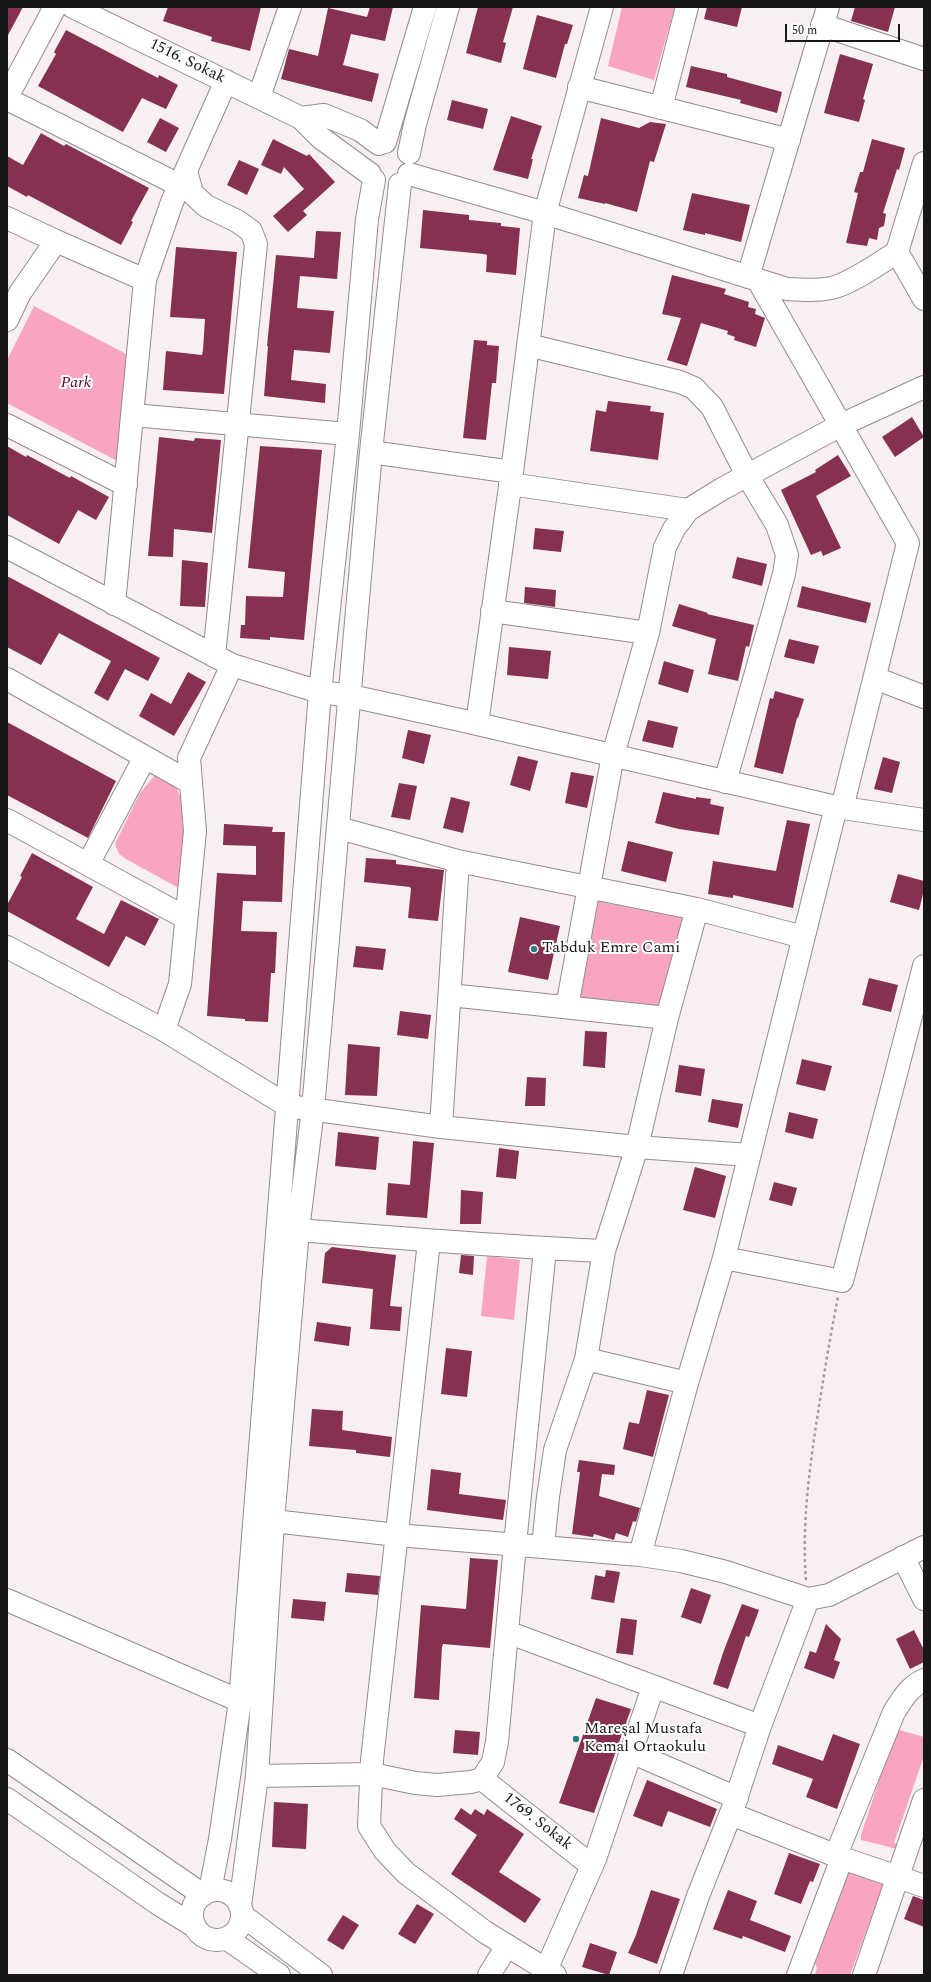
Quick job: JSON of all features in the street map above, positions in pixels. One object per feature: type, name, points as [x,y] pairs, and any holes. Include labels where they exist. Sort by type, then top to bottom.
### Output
[{"type":"street","points":[[54,7],[7,98],[183,178],[192,193],[206,206],[237,221],[251,231],[256,244],[238,425],[223,660],[188,758],[195,831],[180,984],[164,1030]]},
{"type":"street","name":"1516. Sokak","points":[[74,7],[301,118],[321,138],[372,177]]},
{"type":"street","points":[[258,97],[290,7]]},
{"type":"street","points":[[406,170],[386,186],[372,177],[367,168],[369,154],[382,143],[425,7]]},
{"type":"street","points":[[321,1975],[241,1911],[233,1896],[228,1893],[222,1891],[206,1893],[197,1899],[192,1912],[194,1926],[197,1931],[207,1938],[220,1940],[226,1938],[237,1929],[241,1911],[257,1776],[273,1520],[298,1230],[313,1109],[339,828],[371,452],[406,170],[448,7]]},
{"type":"street","points":[[477,724],[511,478],[545,213],[602,7]]},
{"type":"street","points":[[661,108],[687,7]]},
{"type":"street","points":[[640,1555],[687,1383],[724,1258],[803,937],[874,678],[908,543],[841,425],[753,278],[789,140],[825,16],[924,59]]},
{"type":"street","points":[[114,604],[145,280],[172,202],[226,81]]},
{"type":"street","points":[[579,87],[789,140]]},
{"type":"street","points":[[301,118],[324,115],[360,130],[382,143],[399,144],[406,170]]},
{"type":"street","points":[[406,170],[787,289],[811,290],[832,288],[869,270],[897,252],[913,194],[923,173]]},
{"type":"street","points":[[206,1893],[220,1839],[240,1701],[320,692],[348,434],[372,177]]},
{"type":"street","points":[[7,218],[145,280]]},
{"type":"street","points":[[7,320],[16,283],[56,241]]},
{"type":"street","points":[[897,252],[924,299]]},
{"type":"street","points":[[528,345],[680,382],[694,388],[712,407],[747,475],[777,525],[787,555],[784,574],[725,782]]},
{"type":"street","points":[[567,1007],[613,755],[648,633],[665,547],[674,529],[688,510],[747,475],[841,425],[924,387]]},
{"type":"street","points":[[132,415],[348,434]]},
{"type":"street","points":[[7,424],[126,485]]},
{"type":"street","points":[[371,452],[688,510]]},
{"type":"street","points":[[7,547],[223,660],[320,692],[351,696],[477,724],[839,808],[924,820]]},
{"type":"street","points":[[492,611],[648,633]]},
{"type":"street","points":[[874,678],[924,697]]},
{"type":"street","points":[[7,680],[191,783]]},
{"type":"street","points":[[88,864],[145,757]]},
{"type":"street","points":[[7,820],[186,918]]},
{"type":"street","points":[[339,828],[458,861],[697,909],[803,937]]},
{"type":"street","points":[[441,1127],[458,861]]},
{"type":"street","points":[[542,1546],[555,1450],[586,1359],[604,1251],[637,1147],[667,1018],[697,909]]},
{"type":"street","points":[[7,947],[164,1030],[288,1106],[441,1127],[637,1147],[749,1155]]},
{"type":"street","points":[[724,1258],[842,1281],[924,966]]},
{"type":"street","points":[[450,995],[667,1018]]},
{"type":"street","points":[[298,1230],[545,1249],[604,1251]]},
{"type":"street","points":[[429,1241],[372,1774],[369,1826],[385,1851],[406,1874],[485,1932],[550,1972],[592,1866],[653,1687]]},
{"type":"street","points":[[257,1776],[372,1774],[415,1783],[438,1785],[471,1782],[482,1779],[493,1762],[497,1742],[515,1544],[545,1249]]},
{"type":"street","points":[[586,1359],[687,1383]]},
{"type":"street","points":[[273,1520],[397,1535],[542,1546],[640,1555],[681,1561],[726,1572],[808,1599],[829,1595],[924,1547]]},
{"type":"street","points":[[903,1557],[924,1599]]},
{"type":"street","points":[[671,1975],[698,1896],[734,1806],[760,1726],[808,1599]]},
{"type":"street","points":[[7,1600],[240,1701]]},
{"type":"street","points":[[508,1632],[760,1726]]},
{"type":"street","points":[[798,1975],[839,1857],[894,1712],[906,1693],[916,1684],[924,1680]]},
{"type":"street","points":[[631,1752],[734,1806],[839,1857],[924,1886]]},
{"type":"street","points":[[7,1760],[206,1893]]},
{"type":"street","name":"1769. Sokak","points":[[482,1779],[592,1866]]},
{"type":"street","points":[[7,1799],[157,1903],[194,1926]]},
{"type":"street","points":[[864,1975],[924,1800]]},
{"type":"street","points":[[226,1938],[279,1975]]},
{"type":"street","points":[[489,1975],[507,1946]]},
{"type":"path","points":[[808,1599],[804,1533],[810,1468],[827,1353],[842,1281]]},
{"type":"green space","points":[[622,7],[675,7],[654,80],[608,66]]},
{"type":"green space","name":"Park","points":[[34,306],[134,358],[123,464],[7,403],[7,360]]},
{"type":"green space","points":[[156,774],[171,778],[183,801],[188,840],[181,886],[177,887],[126,859],[119,854],[115,844],[140,793]]},
{"type":"green space","points":[[596,901],[687,919],[661,1009],[580,998]]},
{"type":"green space","points":[[487,1256],[520,1260],[514,1320],[481,1316]]},
{"type":"green space","points":[[896,1729],[924,1737],[924,1756],[894,1843],[899,1845],[897,1849],[861,1840],[861,1835]]},
{"type":"green space","points":[[849,1872],[879,1880],[883,1885],[850,1975],[815,1975],[817,1968],[815,1963]]},
{"type":"building","points":[[7,7],[23,7],[7,37]]},
{"type":"building","points":[[168,7],[261,7],[250,51],[211,41],[212,37],[163,21]]},
{"type":"building","points":[[370,7],[393,7],[385,41],[351,34],[343,65],[379,74],[372,102],[281,79],[289,49],[318,56],[328,8],[367,17]]},
{"type":"building","points":[[478,7],[513,7],[503,42],[506,43],[501,63],[466,53]]},
{"type":"building","points":[[707,7],[742,7],[737,27],[704,19]]},
{"type":"building","points":[[855,7],[895,7],[888,32],[851,21]]},
{"type":"building","points":[[537,15],[573,25],[567,44],[565,44],[556,78],[523,69]]},
{"type":"building","points":[[66,30],[158,78],[159,75],[178,85],[166,109],[142,98],[123,132],[38,86],[56,54],[54,52]]},
{"type":"building","points":[[840,54],[873,64],[863,99],[865,100],[859,122],[824,113]]},
{"type":"building","points":[[691,66],[727,74],[727,77],[782,92],[777,113],[740,103],[741,100],[686,87]]},
{"type":"building","points":[[452,100],[488,109],[483,129],[447,120]]},
{"type":"building","points":[[511,116],[542,126],[531,159],[533,159],[528,179],[493,170]]},
{"type":"building","points":[[160,118],[179,128],[166,152],[147,142]]},
{"type":"building","points":[[601,118],[639,128],[650,122],[666,124],[654,162],[650,161],[637,212],[605,203],[578,198],[584,175],[588,176]]},
{"type":"building","points":[[41,133],[64,146],[66,144],[149,188],[131,221],[133,222],[121,245],[28,195],[27,197],[7,186],[7,156],[23,165]]},
{"type":"building","points":[[273,139],[307,156],[309,154],[335,182],[303,211],[307,215],[288,232],[273,216],[304,189],[284,167],[281,174],[261,165]]},
{"type":"building","points":[[872,139],[905,148],[899,170],[897,169],[883,213],[886,214],[884,226],[879,228],[877,240],[869,238],[867,246],[846,243],[858,193],[854,192],[860,172],[863,172]]},
{"type":"building","points":[[239,160],[259,169],[247,195],[227,185]]},
{"type":"building","points":[[692,193],[750,205],[741,242],[705,233],[705,235],[683,230]]},
{"type":"building","points":[[423,210],[469,215],[469,220],[501,223],[501,226],[520,228],[516,275],[486,272],[487,255],[484,254],[420,248]]},
{"type":"building","points":[[316,231],[341,232],[337,279],[300,276],[297,308],[334,311],[330,353],[294,350],[291,380],[326,384],[325,403],[264,396],[267,346],[276,255],[314,258]]},
{"type":"building","points":[[176,247],[237,252],[224,394],[163,390],[166,351],[202,355],[203,350],[205,319],[170,317]]},
{"type":"building","points":[[672,275],[726,289],[724,294],[749,302],[748,307],[756,309],[755,314],[765,318],[756,347],[734,340],[735,337],[727,334],[728,331],[701,323],[687,366],[667,360],[681,318],[662,314]]},
{"type":"building","points":[[474,340],[487,341],[487,345],[499,346],[496,383],[492,383],[486,440],[463,438]]},
{"type":"building","points":[[608,401],[651,406],[650,411],[664,413],[658,460],[590,451],[596,410],[606,412]]},
{"type":"building","points":[[912,417],[924,437],[895,457],[882,437]]},
{"type":"building","points":[[159,437],[194,441],[195,438],[221,440],[212,533],[174,529],[173,557],[148,556]]},
{"type":"building","points":[[7,446],[26,457],[27,455],[70,478],[71,476],[109,497],[96,520],[78,510],[59,544],[7,515]]},
{"type":"building","points":[[260,446],[322,450],[304,640],[270,637],[270,640],[240,638],[241,625],[245,625],[246,596],[283,597],[285,572],[248,568]]},
{"type":"building","points":[[838,455],[851,476],[816,496],[841,548],[823,556],[821,551],[811,555],[781,490],[816,472],[815,470]]},
{"type":"building","points":[[535,528],[564,531],[561,552],[533,549]]},
{"type":"building","points":[[737,557],[767,564],[762,586],[732,578]]},
{"type":"building","points":[[182,560],[208,563],[205,607],[180,606]]},
{"type":"building","points":[[7,576],[160,658],[148,681],[125,669],[108,701],[94,693],[111,661],[59,633],[41,665],[7,647]]},
{"type":"building","points":[[802,586],[871,603],[866,623],[797,607]]},
{"type":"building","points":[[525,587],[556,590],[555,607],[524,603]]},
{"type":"building","points":[[679,604],[708,613],[707,614],[754,625],[749,647],[746,646],[738,681],[708,674],[716,639],[672,626]]},
{"type":"building","points":[[789,639],[819,646],[814,664],[784,657]]},
{"type":"building","points":[[509,647],[551,651],[548,679],[507,675]]},
{"type":"building","points":[[664,661],[694,670],[688,693],[658,684]]},
{"type":"building","points":[[188,672],[206,682],[174,736],[139,716],[151,693],[171,704]]},
{"type":"building","points":[[775,691],[804,699],[797,718],[783,774],[754,767],[770,698],[773,699]]},
{"type":"building","points":[[648,720],[678,727],[673,748],[642,741]]},
{"type":"building","points":[[7,722],[116,781],[88,838],[7,795]]},
{"type":"building","points":[[408,730],[431,735],[424,764],[402,758]]},
{"type":"building","points":[[518,756],[538,761],[530,791],[510,785]]},
{"type":"building","points":[[883,757],[900,762],[892,793],[874,789]]},
{"type":"building","points":[[571,772],[594,776],[587,808],[565,803]]},
{"type":"building","points":[[399,783],[417,786],[410,820],[391,817]]},
{"type":"building","points":[[663,792],[696,799],[696,797],[711,799],[710,804],[724,807],[719,835],[679,829],[655,823]]},
{"type":"building","points":[[451,797],[470,802],[463,833],[443,828]]},
{"type":"building","points":[[787,820],[810,824],[793,908],[733,895],[733,898],[708,894],[713,861],[776,871]]},
{"type":"building","points":[[224,824],[273,827],[272,832],[285,832],[282,902],[243,901],[241,931],[277,932],[275,973],[271,973],[268,1022],[245,1021],[245,1019],[207,1016],[217,873],[256,875],[256,846],[223,845]]},
{"type":"building","points":[[628,841],[673,852],[666,882],[621,871]]},
{"type":"building","points":[[32,853],[93,887],[76,919],[104,934],[121,900],[159,919],[145,946],[126,936],[109,967],[7,911],[7,905],[22,877],[20,876]]},
{"type":"building","points":[[366,858],[396,860],[396,864],[444,870],[438,921],[408,918],[410,887],[364,882]]},
{"type":"building","points":[[898,874],[924,881],[924,890],[919,910],[890,902]]},
{"type":"building","name":"Tabduk Emre Cami","points":[[520,917],[560,926],[548,980],[508,972]]},
{"type":"building","points":[[356,946],[386,949],[383,970],[353,967]]},
{"type":"building","points":[[869,978],[898,985],[891,1012],[862,1005]]},
{"type":"building","points":[[400,1011],[431,1015],[428,1039],[397,1035]]},
{"type":"building","points":[[585,1031],[607,1032],[605,1068],[583,1066]]},
{"type":"building","points":[[348,1044],[380,1047],[377,1096],[345,1095]]},
{"type":"building","points":[[802,1059],[832,1066],[825,1091],[796,1084]]},
{"type":"building","points":[[679,1065],[705,1069],[701,1096],[675,1092]]},
{"type":"building","points":[[527,1077],[546,1078],[545,1106],[525,1106]]},
{"type":"building","points":[[712,1099],[743,1104],[738,1128],[708,1122]]},
{"type":"building","points":[[789,1112],[818,1119],[813,1139],[785,1132]]},
{"type":"building","points":[[338,1132],[379,1137],[376,1170],[335,1166]]},
{"type":"building","points":[[413,1141],[434,1143],[427,1218],[386,1215],[388,1183],[410,1185]]},
{"type":"building","points":[[499,1148],[519,1151],[516,1179],[496,1177]]},
{"type":"building","points":[[695,1167],[726,1176],[715,1218],[683,1210]]},
{"type":"building","points":[[774,1182],[797,1188],[792,1206],[769,1200]]},
{"type":"building","points":[[461,1190],[483,1192],[481,1224],[460,1224]]},
{"type":"building","points":[[332,1247],[396,1255],[390,1306],[402,1307],[400,1331],[370,1329],[373,1289],[322,1283],[325,1253]]},
{"type":"building","points":[[461,1255],[474,1256],[473,1275],[459,1273]]},
{"type":"building","points":[[317,1322],[351,1327],[349,1346],[314,1341]]},
{"type":"building","points":[[446,1348],[472,1351],[467,1397],[441,1394]]},
{"type":"building","points":[[647,1390],[669,1395],[653,1457],[623,1449],[629,1422],[639,1424]]},
{"type":"building","points":[[312,1409],[343,1411],[342,1430],[392,1437],[390,1457],[356,1453],[356,1450],[309,1446]]},
{"type":"building","points":[[579,1460],[615,1465],[614,1475],[602,1474],[599,1496],[640,1508],[636,1522],[633,1521],[628,1537],[616,1533],[614,1540],[594,1534],[593,1537],[572,1534],[580,1472],[577,1472]]},
{"type":"building","points":[[431,1469],[461,1473],[459,1494],[506,1500],[503,1520],[427,1510]]},
{"type":"building","points":[[470,1558],[498,1560],[490,1648],[443,1644],[439,1700],[414,1698],[421,1605],[466,1609]]},
{"type":"building","points":[[606,1570],[620,1572],[614,1603],[591,1599],[595,1575],[605,1577]]},
{"type":"building","points":[[347,1573],[380,1576],[378,1595],[345,1592]]},
{"type":"building","points":[[691,1588],[711,1595],[701,1624],[681,1617]]},
{"type":"building","points":[[293,1599],[326,1602],[324,1621],[291,1618]]},
{"type":"building","points":[[742,1604],[759,1610],[749,1637],[746,1636],[728,1689],[713,1684],[724,1650]]},
{"type":"building","points":[[621,1618],[637,1620],[633,1655],[616,1653]]},
{"type":"building","points":[[826,1624],[841,1639],[834,1660],[840,1662],[834,1679],[804,1668],[810,1651],[816,1653]]},
{"type":"building","points":[[914,1630],[924,1650],[924,1662],[910,1669],[896,1639]]},
{"type":"building","points":[[596,1698],[631,1709],[594,1813],[559,1803]]},
{"type":"building","points":[[455,1730],[480,1732],[478,1755],[453,1753]]},
{"type":"building","points":[[833,1734],[860,1744],[837,1809],[806,1797],[813,1779],[772,1764],[778,1745],[823,1761]]},
{"type":"building","points":[[647,1780],[717,1809],[710,1827],[668,1811],[662,1827],[633,1816]]},
{"type":"building","points":[[274,1802],[308,1804],[306,1849],[272,1847]]},
{"type":"building","points":[[461,1808],[471,1815],[475,1809],[484,1815],[487,1809],[524,1834],[499,1872],[541,1899],[525,1923],[451,1874],[477,1835],[454,1819]]},
{"type":"building","points":[[789,1853],[820,1864],[813,1882],[810,1881],[801,1904],[774,1894]]},
{"type":"building","points":[[651,1890],[680,1899],[657,1964],[628,1953],[636,1935]]},
{"type":"building","points":[[728,1890],[757,1901],[750,1920],[791,1936],[785,1952],[743,1936],[742,1939],[713,1929]]},
{"type":"building","points":[[913,1896],[924,1900],[924,1927],[904,1919]]},
{"type":"building","points":[[417,1904],[434,1914],[415,1944],[398,1934]]},
{"type":"building","points":[[343,1915],[359,1925],[343,1950],[327,1940]]},
{"type":"building","points":[[590,1943],[617,1952],[609,1975],[582,1967]]},
{"type":"place","name":"Tabduk Emre Cami","points":[[534,949]]},
{"type":"place","name":"Mareşal Mustafa Kemal Ortaokulu","points":[[576,1739]]}]
